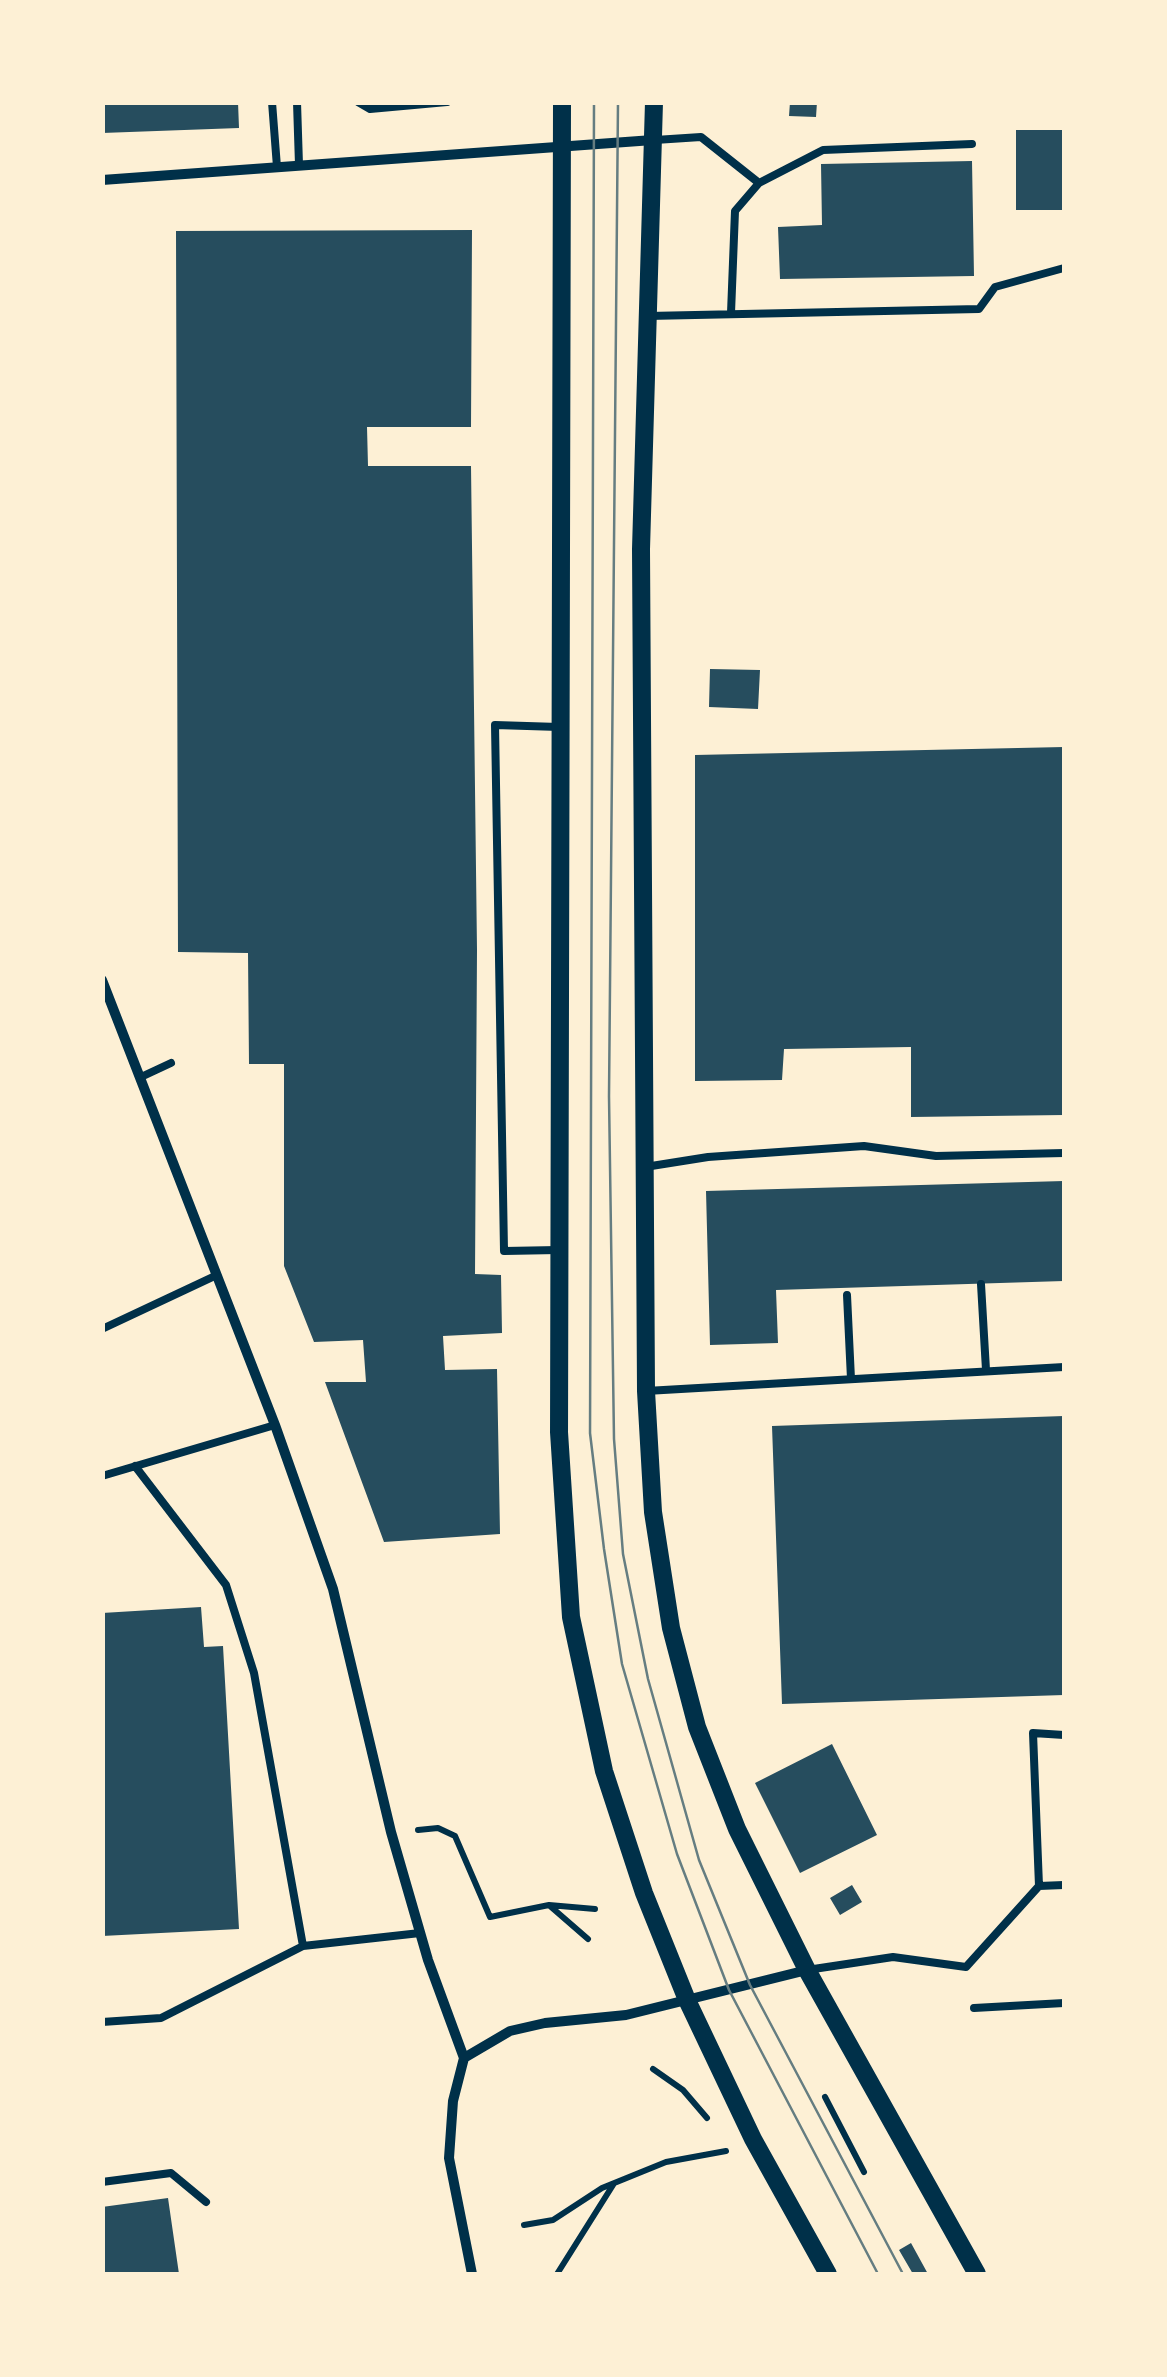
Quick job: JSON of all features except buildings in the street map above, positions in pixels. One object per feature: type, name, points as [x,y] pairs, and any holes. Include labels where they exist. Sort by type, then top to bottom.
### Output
[{"type":"street","points":[[562,102],[558,1432],[571,1617],[604,1771],[632,1860],[687,2000],[753,2138],[828,2274]]},
{"type":"street","points":[[654,102],[641,549],[646,1391],[653,1512],[670,1628],[697,1727],[736,1830],[807,1970],[977,2274]]},
{"type":"street","points":[[102,180],[653,140]]},
{"type":"street","points":[[102,980],[275,1425],[333,1590],[391,1832],[420,1933],[464,2058],[452,2101],[449,2158],[472,2274]]},
{"type":"street","points":[[464,2058],[510,2031],[626,2014],[807,1970]]},
{"type":"lane","points":[[272,102],[277,167]]},
{"type":"lane","points":[[297,102],[298,166]]},
{"type":"lane","points":[[358,102],[370,109],[447,102]]},
{"type":"lane","points":[[653,140],[701,137],[759,183]]},
{"type":"lane","points":[[731,313],[735,211],[759,183],[823,150],[972,144]]},
{"type":"lane","points":[[646,316],[979,309],[995,287],[1064,268]]},
{"type":"lane","points":[[558,1250],[504,1251],[495,725],[559,726]]},
{"type":"lane","points":[[140,1076],[172,1063]]},
{"type":"lane","points":[[644,1167],[708,1157],[864,1146],[936,1156],[1064,1154]]},
{"type":"lane","points":[[102,1329],[217,1275]]},
{"type":"lane","points":[[981,1284],[986,1370]]},
{"type":"lane","points":[[847,1295],[851,1378]]},
{"type":"lane","points":[[646,1391],[1064,1367]]},
{"type":"lane","points":[[102,1476],[275,1425]]},
{"type":"lane","points":[[136,1466],[226,1584],[254,1673],[302,1946]]},
{"type":"lane","points":[[807,1970],[893,1957],[966,1967],[1039,1886],[1033,1734],[1064,1735]]},
{"type":"lane","points":[[1039,1886],[1064,1885]]},
{"type":"lane","points":[[102,2022],[161,2018],[302,1946],[420,1933]]},
{"type":"lane","points":[[974,2008],[1064,2003]]},
{"type":"lane","points":[[102,2182],[171,2173],[206,2202]]},
{"type":"path","points":[[391,1832],[438,1828],[455,1836],[490,1916],[550,1905],[595,1908]]},
{"type":"path","points":[[550,1905],[588,1939]]},
{"type":"path","points":[[653,2069],[683,2090],[711,2124]]},
{"type":"path","points":[[825,2097],[864,2172]]},
{"type":"path","points":[[524,2224],[553,2220],[614,2184],[666,2162],[728,2153],[720,2138]]},
{"type":"path","points":[[557,2274],[614,2184]]},
{"type":"tram line","points":[[594,102],[590,1433],[604,1549],[622,1664],[677,1854],[729,1990],[878,2274]]},
{"type":"tram line","points":[[618,102],[609,1096],[614,1439],[623,1554],[648,1679],[699,1860],[750,1985],[903,2274]]}]
